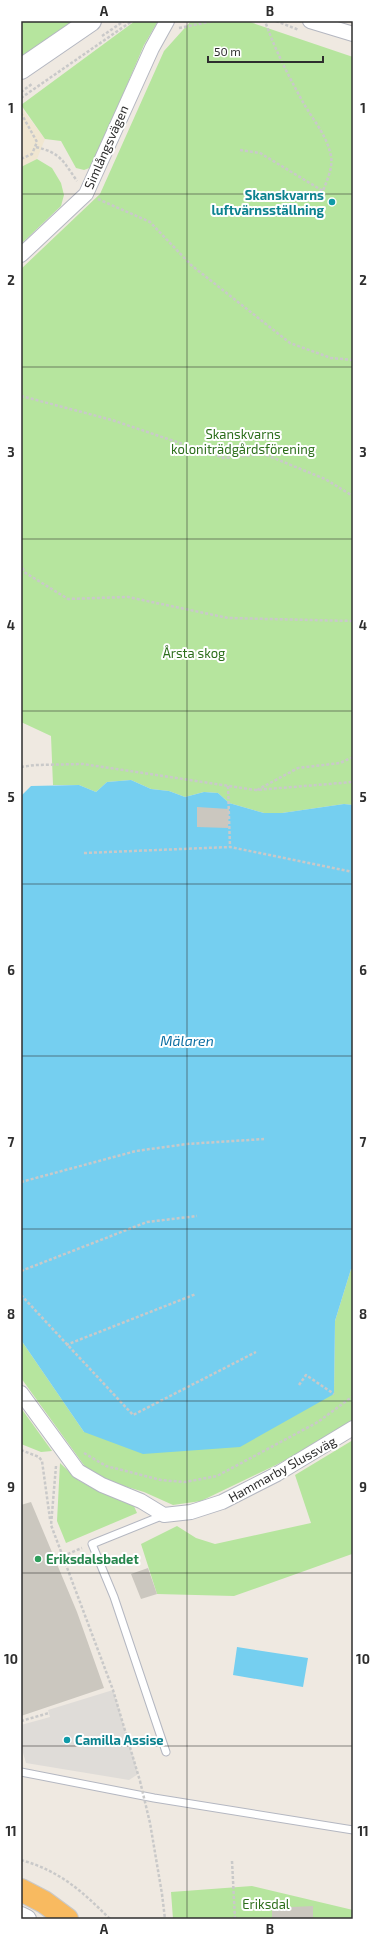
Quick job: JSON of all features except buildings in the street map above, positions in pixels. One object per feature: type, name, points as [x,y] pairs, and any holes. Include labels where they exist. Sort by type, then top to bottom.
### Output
[{"type":"highway","points":[[21,1890],[44,1902],[67,1919]]},
{"type":"main road","points":[[21,69],[91,21]]},
{"type":"street","name":"Simlångsvägen","points":[[21,255],[86,194],[152,48],[167,21]]},
{"type":"street","points":[[310,21],[353,34]]},
{"type":"street","points":[[21,1393],[78,1471],[102,1485],[141,1501],[164,1515]]},
{"type":"street","name":"Hammarby Slussväg","points":[[164,1515],[192,1512],[222,1502],[277,1474],[353,1428]]},
{"type":"street","points":[[21,1916],[27,1919]]},
{"type":"lane","points":[[164,1515],[92,1544],[114,1597],[166,1752]]},
{"type":"lane","points":[[21,1772],[154,1798],[353,1830]]},
{"type":"path","points":[[21,98],[132,21]]},
{"type":"path","points":[[184,28],[214,21]]},
{"type":"path","points":[[240,150],[260,153],[323,191],[330,174],[331,157],[317,123],[305,105],[274,47],[265,21]]},
{"type":"path","points":[[21,113],[37,142],[32,154],[21,159]]},
{"type":"path","points":[[36,147],[59,155],[86,194],[150,222],[191,265],[290,343],[331,358],[353,360]]},
{"type":"path","points":[[21,396],[112,420],[224,458],[264,454],[325,479],[353,496]]},
{"type":"path","points":[[21,563],[24,572],[68,598],[128,597],[228,618],[353,621]]},
{"type":"path","points":[[256,790],[298,768],[340,763],[353,757]]},
{"type":"path","points":[[21,767],[83,764],[256,790],[353,782]]},
{"type":"path","points":[[228,786],[230,847]]},
{"type":"path","points":[[84,853],[230,847],[353,872]]},
{"type":"path","points":[[21,1182],[136,1151],[187,1144],[264,1139]]},
{"type":"path","points":[[21,1271],[147,1222],[197,1216]]},
{"type":"path","points":[[66,1345],[196,1294]]},
{"type":"path","points":[[21,1295],[66,1345],[133,1415],[256,1352]]},
{"type":"path","points":[[299,1385],[306,1375],[334,1394]]},
{"type":"path","points":[[51,1525],[58,1442],[73,1446],[106,1466],[161,1480],[186,1482],[217,1476],[318,1422],[353,1396]]},
{"type":"path","points":[[21,1450],[39,1456],[42,1461],[51,1525],[113,1690],[140,1780],[150,1823],[165,1919]]},
{"type":"path","points":[[63,1556],[92,1544]]},
{"type":"path","points":[[21,1722],[49,1713]]},
{"type":"path","points":[[21,1860],[38,1865],[73,1884],[110,1919]]},
{"type":"path","points":[[232,1861],[235,1919]]},
{"type":"shaded area","points":[[21,107],[45,139],[37,159],[21,167]]},
{"type":"shaded area","points":[[113,1690],[138,1774],[129,1780],[26,1763],[21,1746],[21,1725],[50,1717],[48,1710]]},
{"type":"green space","points":[[21,21],[78,21],[21,60]]},
{"type":"green space","points":[[135,21],[158,21],[144,45],[92,167],[84,170],[76,168],[61,141],[45,139],[21,105]]},
{"type":"green space","points":[[191,21],[247,21],[353,57],[353,805],[344,804],[282,813],[264,813],[229,803],[218,793],[204,792],[185,797],[169,791],[151,789],[131,780],[107,782],[96,792],[79,785],[53,785],[51,736],[21,722],[21,269],[100,194],[164,51]]},
{"type":"green space","points":[[37,159],[52,168],[61,183],[64,195],[61,206],[21,244],[21,167]]},
{"type":"green space","points":[[351,1269],[353,1269],[353,1422],[338,1432],[276,1465],[201,1501],[173,1505],[144,1492],[107,1481],[86,1468],[21,1378],[21,1340],[84,1432],[334,1394],[335,1321]]},
{"type":"green space","points":[[21,1408],[52,1451],[41,1452],[21,1444]]},
{"type":"green space","points":[[353,1440],[352,1554],[234,1596],[157,1594],[141,1544],[177,1526],[196,1538],[215,1544],[311,1523],[295,1475]]},
{"type":"green space","points":[[60,1463],[78,1480],[100,1492],[133,1504],[137,1513],[66,1543],[57,1521]]},
{"type":"green space","name":"Eriksdal","points":[[252,1886],[353,1910],[353,1919],[173,1919],[171,1892]]},
{"type":"water","name":"Mälaren","points":[[131,780],[151,789],[169,791],[185,797],[204,792],[218,793],[229,803],[264,813],[282,813],[344,804],[353,805],[353,1269],[351,1269],[335,1321],[334,1394],[240,1447],[143,1454],[84,1432],[21,1340],[21,796],[31,786],[79,785],[96,792],[107,782]]},
{"type":"water","points":[[237,1647],[308,1658],[303,1687],[233,1675]]},
{"type":"place","name":"Skanskvarns luftvärnsställning","points":[[332,202]]},
{"type":"place","name":"Eriksdalsbadet","points":[[38,1559]]},
{"type":"place","name":"Camilla Assise","points":[[67,1740]]},
{"type":"park label","name":"Skanskvarns koloniträdgårdsförening","points":[[243,442]]},
{"type":"park label","name":"Årsta skog","points":[[194,653]]}]
